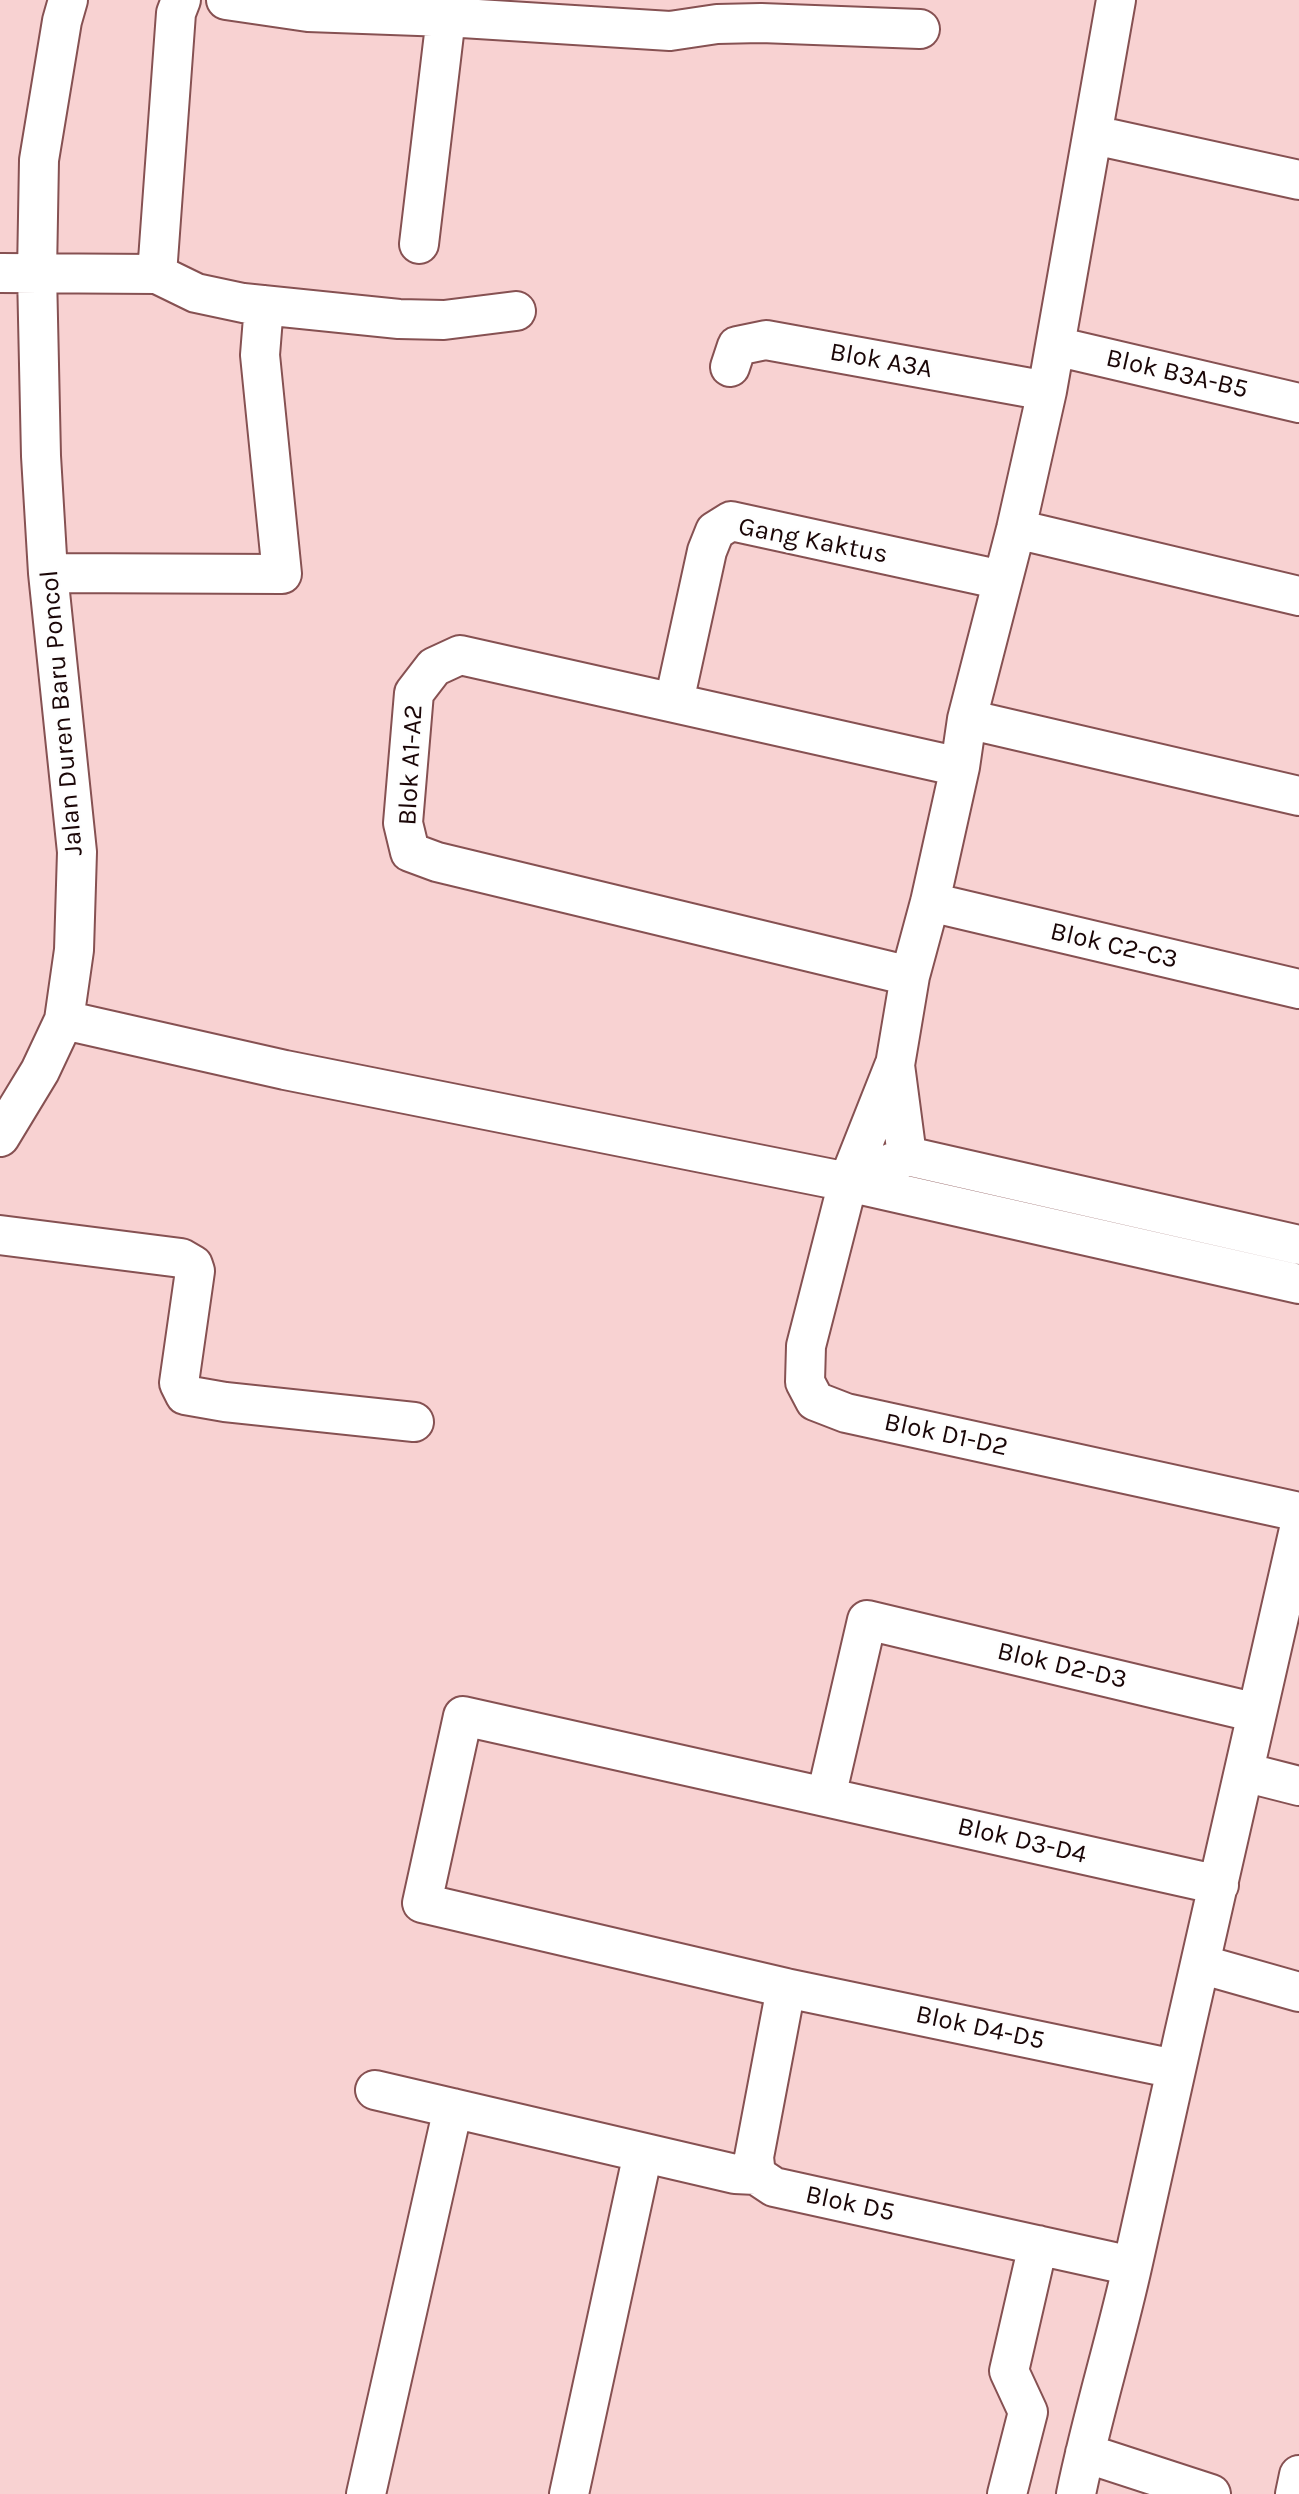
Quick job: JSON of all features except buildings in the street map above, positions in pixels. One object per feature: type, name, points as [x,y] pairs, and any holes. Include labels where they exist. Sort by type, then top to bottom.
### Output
[{"type":"street","name":"Jalan Duren Baru Poncol","points":[[0,1136],[40,1071],[64,1020],[74,950],[77,852],[48,573],[41,456],[18,273],[62,20],[68,0]]},
{"type":"street","points":[[157,274],[176,13],[181,0]]},
{"type":"street","points":[[226,0],[308,12],[446,17],[670,31],[717,24],[761,23],[920,29]]},
{"type":"street","points":[[907,1156],[895,1065],[910,976],[930,902],[960,767],[967,719],[1016,529],[1047,391],[1116,0]]},
{"type":"street","points":[[419,244],[446,17]]},
{"type":"street","points":[[1094,135],[1299,180]]},
{"type":"street","points":[[18,273],[157,274],[195,293],[264,305],[398,319],[444,320],[516,311]]},
{"type":"street","points":[[48,573],[282,574],[260,355],[264,305]]},
{"type":"street","name":"Blok A3A","points":[[730,367],[737,346],[766,340],[1047,391]]},
{"type":"street","name":"Blok B3A-B5","points":[[1055,346],[1299,403]]},
{"type":"street","name":"Gang Kaktus","points":[[674,702],[707,551],[715,531],[732,521],[1002,580]]},
{"type":"street","points":[[1016,529],[1299,596]]},
{"type":"street","name":"Blok A1-A2","points":[[910,976],[437,862],[410,852],[403,823],[414,694],[434,667],[460,655],[960,767]]},
{"type":"street","points":[[967,719],[1299,796]]},
{"type":"street","name":"Blok C2-C3","points":[[930,902],[1299,989]]},
{"type":"street","points":[[64,1020],[285,1070],[848,1182],[1299,1284]]},
{"type":"street","name":"Blok D1-D2","points":[[895,1065],[848,1182],[806,1346],[805,1382],[815,1401],[846,1413],[1299,1512]]},
{"type":"street","points":[[848,1182],[907,1156],[1299,1245]]},
{"type":"street","points":[[0,1235],[181,1258],[193,1265],[195,1271],[179,1383],[185,1395],[225,1402],[414,1422]]},
{"type":"street","points":[[1076,2494],[1132,2266],[1257,1713],[1293,1582],[1299,1529]]},
{"type":"street","name":"Blok D2-D3","points":[[825,1797],[867,1620],[1257,1713]]},
{"type":"street","name":"Blok D3-D4","points":[[786,1988],[422,1903],[463,1716],[1219,1885]]},
{"type":"street","points":[[1244,1772],[1299,1786]]},
{"type":"street","points":[[1200,1964],[1299,1992]]},
{"type":"street","points":[[756,2175],[754,2158],[786,1988]]},
{"type":"street","name":"Blok D4-D5","points":[[786,1988],[1175,2069]]},
{"type":"street","name":"Blok D5","points":[[375,2090],[735,2174],[756,2175],[774,2187],[1132,2266]]},
{"type":"street","points":[[366,2494],[453,2108]]},
{"type":"street","points":[[569,2494],[643,2153]]},
{"type":"street","points":[[1007,2494],[1028,2412],[1009,2371],[1038,2245]]},
{"type":"street","points":[[1085,2453],[1210,2494]]},
{"type":"street","points":[[1294,2494],[1299,2476]]}]
